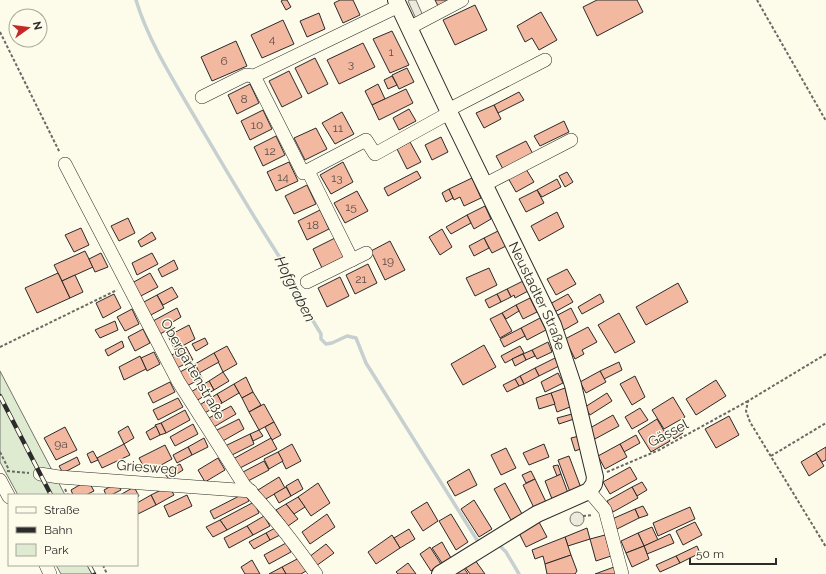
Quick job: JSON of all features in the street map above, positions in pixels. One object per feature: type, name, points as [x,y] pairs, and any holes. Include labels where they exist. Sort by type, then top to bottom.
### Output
[{"type":"main road","name":"Neustadter Straße","points":[[398,3],[448,112],[553,325],[573,385],[592,484]]},
{"type":"main road","points":[[440,574],[537,514],[592,484]]},
{"type":"street","points":[[409,28],[462,0]]},
{"type":"street","points":[[202,97],[246,75],[254,76],[398,3]]},
{"type":"street","points":[[254,76],[303,173],[366,140],[375,154],[448,112],[545,60]]},
{"type":"street","points":[[484,185],[571,140]]},
{"type":"street","name":"Obergartenstraße","points":[[65,164],[178,381],[244,485],[251,491],[292,540],[316,574]]},
{"type":"street","points":[[308,171],[352,260]]},
{"type":"street","points":[[306,282],[366,253]]},
{"type":"street","points":[[4,474],[8,494]]},
{"type":"street","name":"Griesweg","points":[[40,474],[59,477],[251,491]]},
{"type":"street","points":[[592,484],[605,510],[622,574]]},
{"type":"path","points":[[757,0],[826,121]]},
{"type":"path","points":[[0,32],[65,164]]},
{"type":"path","points":[[0,348],[128,285]]},
{"type":"path","name":"Gässel","points":[[592,484],[659,450],[748,401],[826,354]]},
{"type":"path","points":[[748,401],[746,411],[750,422],[826,547]]},
{"type":"path","points":[[771,456],[826,423]]},
{"type":"path","points":[[0,452],[4,474],[40,474]]},
{"type":"green space","points":[[0,371],[64,494],[17,494],[0,462]]},
{"type":"green space","points":[[57,566],[90,566],[94,574],[61,574]]},
{"type":"shaded area","points":[[416,0],[424,18],[417,21],[408,1]]},
{"type":"shaded area","points":[[577,512],[582,514],[584,519],[582,524],[577,526],[572,524],[570,519],[572,514]]},
{"type":"building","points":[[287,0],[291,7],[286,10],[281,1]]},
{"type":"building","points":[[340,0],[353,0],[360,15],[343,23],[334,3]]},
{"type":"building","points":[[435,0],[449,0],[438,6]]},
{"type":"building","points":[[597,0],[637,0],[643,12],[597,36],[583,7]]},
{"type":"building","points":[[475,5],[487,30],[455,45],[443,20]]},
{"type":"building","points":[[541,12],[557,40],[539,50],[532,38],[525,42],[517,26]]},
{"type":"building","points":[[319,13],[325,29],[307,37],[300,21]]},
{"type":"building","points":[[283,20],[294,44],[262,58],[251,35]]},
{"type":"building","points":[[392,31],[409,65],[390,73],[373,39]]},
{"type":"building","points":[[236,41],[247,66],[212,81],[201,57]]},
{"type":"building","points":[[363,43],[375,67],[339,84],[327,60]]},
{"type":"building","points":[[315,58],[328,84],[308,94],[295,68]]},
{"type":"building","points":[[407,68],[414,82],[399,89],[392,75]]},
{"type":"building","points":[[289,71],[302,97],[282,107],[269,81]]},
{"type":"building","points":[[392,76],[397,85],[388,89],[384,80]]},
{"type":"building","points":[[250,84],[259,103],[237,114],[228,95]]},
{"type":"building","points":[[378,84],[385,99],[372,105],[365,91]]},
{"type":"building","points":[[406,89],[413,103],[379,120],[372,105]]},
{"type":"building","points":[[519,92],[524,100],[498,113],[494,105]]},
{"type":"building","points":[[494,105],[501,119],[484,128],[476,113]]},
{"type":"building","points":[[409,109],[416,121],[399,130],[393,118]]},
{"type":"building","points":[[263,110],[272,129],[250,140],[241,121]]},
{"type":"building","points":[[342,112],[354,134],[335,144],[322,123]]},
{"type":"building","points":[[564,121],[569,132],[540,146],[534,136]]},
{"type":"building","points":[[316,128],[327,149],[305,160],[294,138]]},
{"type":"building","points":[[276,136],[285,155],[263,166],[254,147]]},
{"type":"building","points":[[441,137],[448,152],[432,160],[425,145]]},
{"type":"building","points":[[526,141],[534,156],[504,171],[496,156]]},
{"type":"building","points":[[410,142],[421,162],[407,169],[397,149]]},
{"type":"building","points":[[289,162],[298,181],[276,191],[267,172]]},
{"type":"building","points":[[343,162],[353,182],[331,194],[320,175]]},
{"type":"building","points":[[526,169],[534,182],[516,192],[508,178]]},
{"type":"building","points":[[417,171],[421,178],[388,196],[384,188]]},
{"type":"building","points":[[567,172],[573,182],[565,187],[559,176]]},
{"type":"building","points":[[472,178],[481,198],[464,206],[460,197],[454,200],[449,189]]},
{"type":"building","points":[[557,179],[561,187],[542,197],[537,190]]},
{"type":"building","points":[[307,185],[316,204],[294,214],[285,196]]},
{"type":"building","points":[[449,189],[453,198],[446,202],[442,193]]},
{"type":"building","points":[[537,190],[544,203],[526,212],[519,199]]},
{"type":"building","points":[[357,191],[368,211],[345,223],[334,203]]},
{"type":"building","points":[[485,206],[491,219],[474,229],[467,215]]},
{"type":"building","points":[[320,210],[329,229],[307,240],[298,221]]},
{"type":"building","points":[[557,212],[564,227],[539,241],[531,226]]},
{"type":"building","points":[[467,215],[471,223],[451,234],[446,227]]},
{"type":"building","points":[[128,218],[135,233],[119,241],[111,226]]},
{"type":"building","points":[[81,228],[89,245],[74,252],[65,235]]},
{"type":"building","points":[[442,229],[452,247],[440,255],[429,237]]},
{"type":"building","points":[[498,231],[506,246],[492,253],[484,238]]},
{"type":"building","points":[[152,232],[156,239],[141,247],[138,241]]},
{"type":"building","points":[[335,238],[344,257],[322,268],[313,249]]},
{"type":"building","points":[[484,238],[489,248],[474,256],[469,246]]},
{"type":"building","points":[[390,241],[405,270],[385,280],[371,251]]},
{"type":"building","points":[[85,251],[93,267],[62,281],[54,265]]},
{"type":"building","points":[[101,253],[108,267],[95,272],[89,259]]},
{"type":"building","points":[[152,253],[158,264],[137,275],[132,263]]},
{"type":"building","points":[[174,260],[178,269],[162,277],[158,269]]},
{"type":"building","points":[[368,264],[377,283],[355,294],[346,275]]},
{"type":"building","points":[[489,268],[497,285],[475,296],[466,278]]},
{"type":"building","points":[[567,269],[576,284],[556,295],[547,279]]},
{"type":"building","points":[[58,273],[70,298],[37,313],[25,288]]},
{"type":"building","points":[[150,273],[158,287],[139,297],[132,283]]},
{"type":"building","points":[[75,275],[83,292],[70,298],[62,281]]},
{"type":"building","points":[[340,277],[349,296],[327,307],[318,288]]},
{"type":"building","points":[[523,281],[528,291],[515,298],[514,295],[511,297],[507,289]]},
{"type":"building","points":[[678,283],[688,302],[646,325],[636,307]]},
{"type":"building","points":[[172,287],[178,297],[163,305],[157,295]]},
{"type":"building","points":[[507,289],[511,297],[501,302],[497,294]]},
{"type":"building","points":[[114,294],[121,308],[103,318],[96,303]]},
{"type":"building","points":[[497,294],[501,302],[489,308],[485,300]]},
{"type":"building","points":[[568,294],[573,302],[553,313],[548,305]]},
{"type":"building","points":[[600,294],[604,302],[582,314],[578,307]]},
{"type":"building","points":[[157,295],[164,308],[149,316],[142,303]]},
{"type":"building","points":[[530,298],[537,312],[523,319],[516,305]]},
{"type":"building","points":[[516,305],[519,311],[506,319],[502,313]]},
{"type":"building","points":[[177,308],[181,317],[171,323],[173,327],[160,334],[153,321]]},
{"type":"building","points":[[571,308],[578,322],[562,331],[554,317]]},
{"type":"building","points":[[132,309],[139,324],[125,331],[117,317]]},
{"type":"building","points":[[502,313],[512,331],[500,338],[490,319]]},
{"type":"building","points":[[619,313],[635,342],[615,353],[598,325]]},
{"type":"building","points":[[540,318],[546,330],[527,340],[521,328]]},
{"type":"building","points":[[115,321],[118,330],[100,338],[95,330]]},
{"type":"building","points":[[189,325],[195,339],[175,350],[168,336]]},
{"type":"building","points":[[588,327],[597,342],[582,350],[584,354],[575,359],[565,339]]},
{"type":"building","points":[[521,328],[525,336],[504,347],[500,339]]},
{"type":"building","points":[[143,329],[150,343],[135,351],[128,337]]},
{"type":"building","points":[[205,338],[208,344],[196,351],[192,344]]},
{"type":"building","points":[[122,341],[124,347],[108,356],[105,350]]},
{"type":"building","points":[[548,342],[552,352],[537,359],[532,350]]},
{"type":"building","points":[[484,345],[496,367],[463,385],[451,364]]},
{"type":"building","points":[[227,346],[237,364],[223,372],[214,353]]},
{"type":"building","points":[[520,346],[524,353],[505,363],[501,356]]},
{"type":"building","points":[[186,347],[193,360],[177,368],[170,356]]},
{"type":"building","points":[[532,350],[535,356],[526,360],[523,354]]},
{"type":"building","points":[[154,352],[160,364],[147,371],[141,358]]},
{"type":"building","points":[[214,353],[219,362],[199,373],[195,364]]},
{"type":"building","points":[[523,354],[526,360],[515,366],[512,359]]},
{"type":"building","points":[[140,356],[146,369],[124,380],[119,367]]},
{"type":"building","points":[[555,358],[559,366],[539,376],[535,368]]},
{"type":"building","points":[[619,362],[622,370],[604,379],[600,371]]},
{"type":"building","points":[[195,364],[202,378],[187,386],[180,372]]},
{"type":"building","points":[[535,368],[539,376],[524,384],[520,376]]},
{"type":"building","points":[[600,371],[606,382],[586,393],[580,382]]},
{"type":"building","points":[[223,372],[229,381],[214,390],[209,381]]},
{"type":"building","points":[[558,373],[563,383],[545,392],[541,382]]},
{"type":"building","points":[[520,376],[524,384],[519,386],[515,379]]},
{"type":"building","points":[[635,376],[645,397],[632,405],[620,384]]},
{"type":"building","points":[[246,377],[253,392],[242,398],[234,384]]},
{"type":"building","points":[[515,379],[519,386],[507,392],[503,385]]},
{"type":"building","points":[[716,380],[726,396],[696,415],[686,399]]},
{"type":"building","points":[[209,381],[214,390],[196,401],[191,392]]},
{"type":"building","points":[[170,382],[175,392],[153,403],[148,393]]},
{"type":"building","points":[[234,384],[239,393],[222,403],[217,394]]},
{"type":"building","points":[[565,388],[570,407],[557,412],[551,393]]},
{"type":"building","points":[[253,392],[261,405],[249,412],[242,398]]},
{"type":"building","points":[[551,393],[555,404],[539,409],[536,398]]},
{"type":"building","points":[[607,393],[612,401],[590,415],[585,407]]},
{"type":"building","points":[[217,394],[222,403],[203,414],[198,406]]},
{"type":"building","points":[[673,397],[685,417],[664,429],[652,410]]},
{"type":"building","points":[[178,398],[183,407],[158,420],[153,410]]},
{"type":"building","points":[[264,404],[274,422],[259,430],[249,412]]},
{"type":"building","points":[[231,406],[236,414],[212,428],[207,419]]},
{"type":"building","points":[[640,408],[648,420],[632,429],[625,417]]},
{"type":"building","points":[[185,410],[190,420],[166,433],[161,423]]},
{"type":"building","points":[[572,414],[574,419],[559,424],[557,418]]},
{"type":"building","points":[[613,415],[619,426],[593,440],[590,428]]},
{"type":"building","points":[[729,416],[739,435],[716,448],[705,429]]},
{"type":"building","points":[[239,419],[244,429],[221,442],[215,431]]},
{"type":"building","points":[[657,419],[670,441],[651,452],[638,431]]},
{"type":"building","points":[[274,422],[281,435],[272,440],[265,427]]},
{"type":"building","points":[[161,423],[166,433],[160,435],[155,425]]},
{"type":"building","points":[[193,424],[198,434],[175,446],[170,437]]},
{"type":"building","points":[[128,426],[134,438],[124,444],[118,432]]},
{"type":"building","points":[[156,426],[160,435],[150,440],[146,432]]},
{"type":"building","points":[[65,427],[77,450],[56,460],[44,438]]},
{"type":"building","points":[[680,427],[683,433],[674,439],[670,432]]},
{"type":"building","points":[[259,430],[263,436],[253,441],[250,434]]},
{"type":"building","points":[[250,434],[254,444],[230,456],[225,446]]},
{"type":"building","points":[[636,435],[640,443],[624,452],[620,444]]},
{"type":"building","points":[[579,436],[583,448],[575,451],[571,438]]},
{"type":"building","points":[[204,438],[208,447],[192,455],[188,447]]},
{"type":"building","points":[[271,438],[277,449],[238,469],[233,459]]},
{"type":"building","points":[[124,444],[130,455],[102,468],[97,458]]},
{"type":"building","points":[[292,444],[301,461],[286,469],[278,452]]},
{"type":"building","points":[[544,444],[549,457],[529,465],[523,453]]},
{"type":"building","points":[[620,444],[627,457],[605,469],[598,456]]},
{"type":"building","points":[[165,445],[172,459],[147,473],[139,458]]},
{"type":"building","points":[[188,447],[192,455],[177,463],[173,455]]},
{"type":"building","points":[[826,447],[826,460],[822,462],[816,453]]},
{"type":"building","points":[[506,448],[516,468],[501,475],[491,455]]},
{"type":"building","points":[[93,451],[98,460],[91,463],[87,454]]},
{"type":"building","points":[[278,452],[283,461],[269,469],[264,459]]},
{"type":"building","points":[[816,453],[824,466],[809,476],[801,462]]},
{"type":"building","points":[[569,456],[581,488],[570,492],[558,460]]},
{"type":"building","points":[[77,457],[80,464],[63,473],[59,466]]},
{"type":"building","points":[[218,458],[225,470],[205,482],[198,470]]},
{"type":"building","points":[[264,461],[269,470],[248,481],[243,472]]},
{"type":"building","points":[[180,464],[183,470],[169,479],[164,473]]},
{"type":"building","points":[[558,465],[561,474],[557,476],[553,466]]},
{"type":"building","points":[[630,467],[637,479],[610,494],[603,482]]},
{"type":"building","points":[[469,469],[477,485],[455,496],[447,482]]},
{"type":"building","points":[[531,471],[535,479],[526,483],[522,475]]},
{"type":"building","points":[[561,474],[568,493],[552,499],[545,481]]},
{"type":"building","points":[[279,477],[285,488],[264,500],[258,490]]},
{"type":"building","points":[[298,479],[303,489],[291,496],[286,486]]},
{"type":"building","points":[[535,479],[546,502],[534,508],[523,485]]},
{"type":"building","points":[[88,480],[94,491],[88,494],[73,494],[71,490]]},
{"type":"building","points":[[642,482],[647,490],[637,496],[632,487]]},
{"type":"building","points":[[117,483],[121,490],[113,494],[106,494],[104,490]]},
{"type":"building","points":[[318,483],[330,503],[311,516],[298,497]]},
{"type":"building","points":[[505,483],[522,514],[511,520],[494,489]]},
{"type":"building","points":[[169,486],[174,495],[156,505],[151,495]]},
{"type":"building","points":[[134,487],[138,494],[122,494]]},
{"type":"building","points":[[286,487],[291,496],[279,503],[274,494]]},
{"type":"building","points":[[632,487],[638,498],[613,512],[607,501]]},
{"type":"building","points":[[245,493],[249,501],[214,519],[210,511]]},
{"type":"building","points":[[151,495],[156,505],[138,514],[138,502]]},
{"type":"building","points":[[187,495],[192,506],[169,517],[164,506]]},
{"type":"building","points":[[298,497],[305,507],[294,514],[286,504]]},
{"type":"building","points":[[474,500],[492,529],[479,537],[461,509]]},
{"type":"building","points":[[254,502],[259,513],[227,530],[220,520]]},
{"type":"building","points":[[427,502],[438,521],[423,531],[411,512]]},
{"type":"building","points":[[286,504],[298,519],[288,526],[276,510]]},
{"type":"building","points":[[643,506],[648,515],[639,518],[635,509]]},
{"type":"building","points":[[690,507],[695,519],[658,536],[653,523]]},
{"type":"building","points":[[635,509],[639,518],[617,529],[612,519]]},
{"type":"building","points":[[327,514],[335,527],[310,544],[302,532]]},
{"type":"building","points":[[451,514],[468,542],[456,550],[439,521]]},
{"type":"building","points":[[264,516],[270,526],[253,535],[247,526]]},
{"type":"building","points":[[220,520],[227,530],[213,537],[206,527]]},
{"type":"building","points":[[539,522],[547,537],[526,547],[519,533]]},
{"type":"building","points":[[695,522],[702,535],[683,545],[676,531]]},
{"type":"building","points":[[247,526],[253,535],[229,548],[224,538]]},
{"type":"building","points":[[652,527],[658,540],[644,546],[638,533]]},
{"type":"building","points":[[275,528],[280,535],[270,540],[266,533]]},
{"type":"building","points":[[587,528],[590,539],[568,546],[565,537]]},
{"type":"building","points":[[409,529],[415,539],[400,548],[394,538]]},
{"type":"building","points":[[266,533],[270,540],[254,549],[249,542]]},
{"type":"building","points":[[638,533],[644,546],[626,553],[621,541]]},
{"type":"building","points":[[670,534],[674,543],[647,554],[644,546]]},
{"type":"building","points":[[392,535],[400,548],[376,564],[368,552]]},
{"type":"building","points":[[605,535],[611,556],[596,561],[590,539]]},
{"type":"building","points":[[565,537],[571,555],[545,564],[543,556],[535,559],[532,550]]},
{"type":"building","points":[[442,542],[451,558],[442,563],[432,548]]},
{"type":"building","points":[[286,543],[291,552],[269,564],[264,555]]},
{"type":"building","points":[[326,544],[334,553],[316,566],[309,557]]},
{"type":"building","points":[[644,546],[649,559],[632,567],[626,553]]},
{"type":"building","points":[[697,546],[700,553],[680,563],[676,556]]},
{"type":"building","points":[[430,547],[441,564],[431,571],[420,554]]},
{"type":"building","points":[[571,555],[577,571],[575,574],[547,574],[545,564]]},
{"type":"building","points":[[676,556],[680,563],[660,572],[656,565]]},
{"type":"building","points":[[299,558],[306,571],[301,574],[286,574],[282,567]]},
{"type":"building","points":[[252,560],[260,574],[245,574],[241,567]]},
{"type":"building","points":[[475,560],[485,574],[470,574],[465,567]]},
{"type":"building","points":[[408,563],[416,574],[398,574],[396,572]]},
{"type":"building","points":[[282,567],[286,574],[269,574]]},
{"type":"building","points":[[614,567],[616,574],[595,574]]},
{"type":"building","points":[[464,568],[468,574],[455,574]]},
{"type":"waterway","name":"Hofgraben","points":[[136,0],[147,30],[161,58],[238,191],[286,267],[288,274],[287,278],[321,334],[321,339],[326,344],[332,343],[347,336],[356,338],[366,363],[477,540]]},
{"type":"waterway","name":"Hofgraben","points":[[500,546],[506,552],[519,574]]},
{"type":"railway","points":[[0,396],[50,494]]},
{"type":"railway","points":[[90,566],[94,574]]}]
